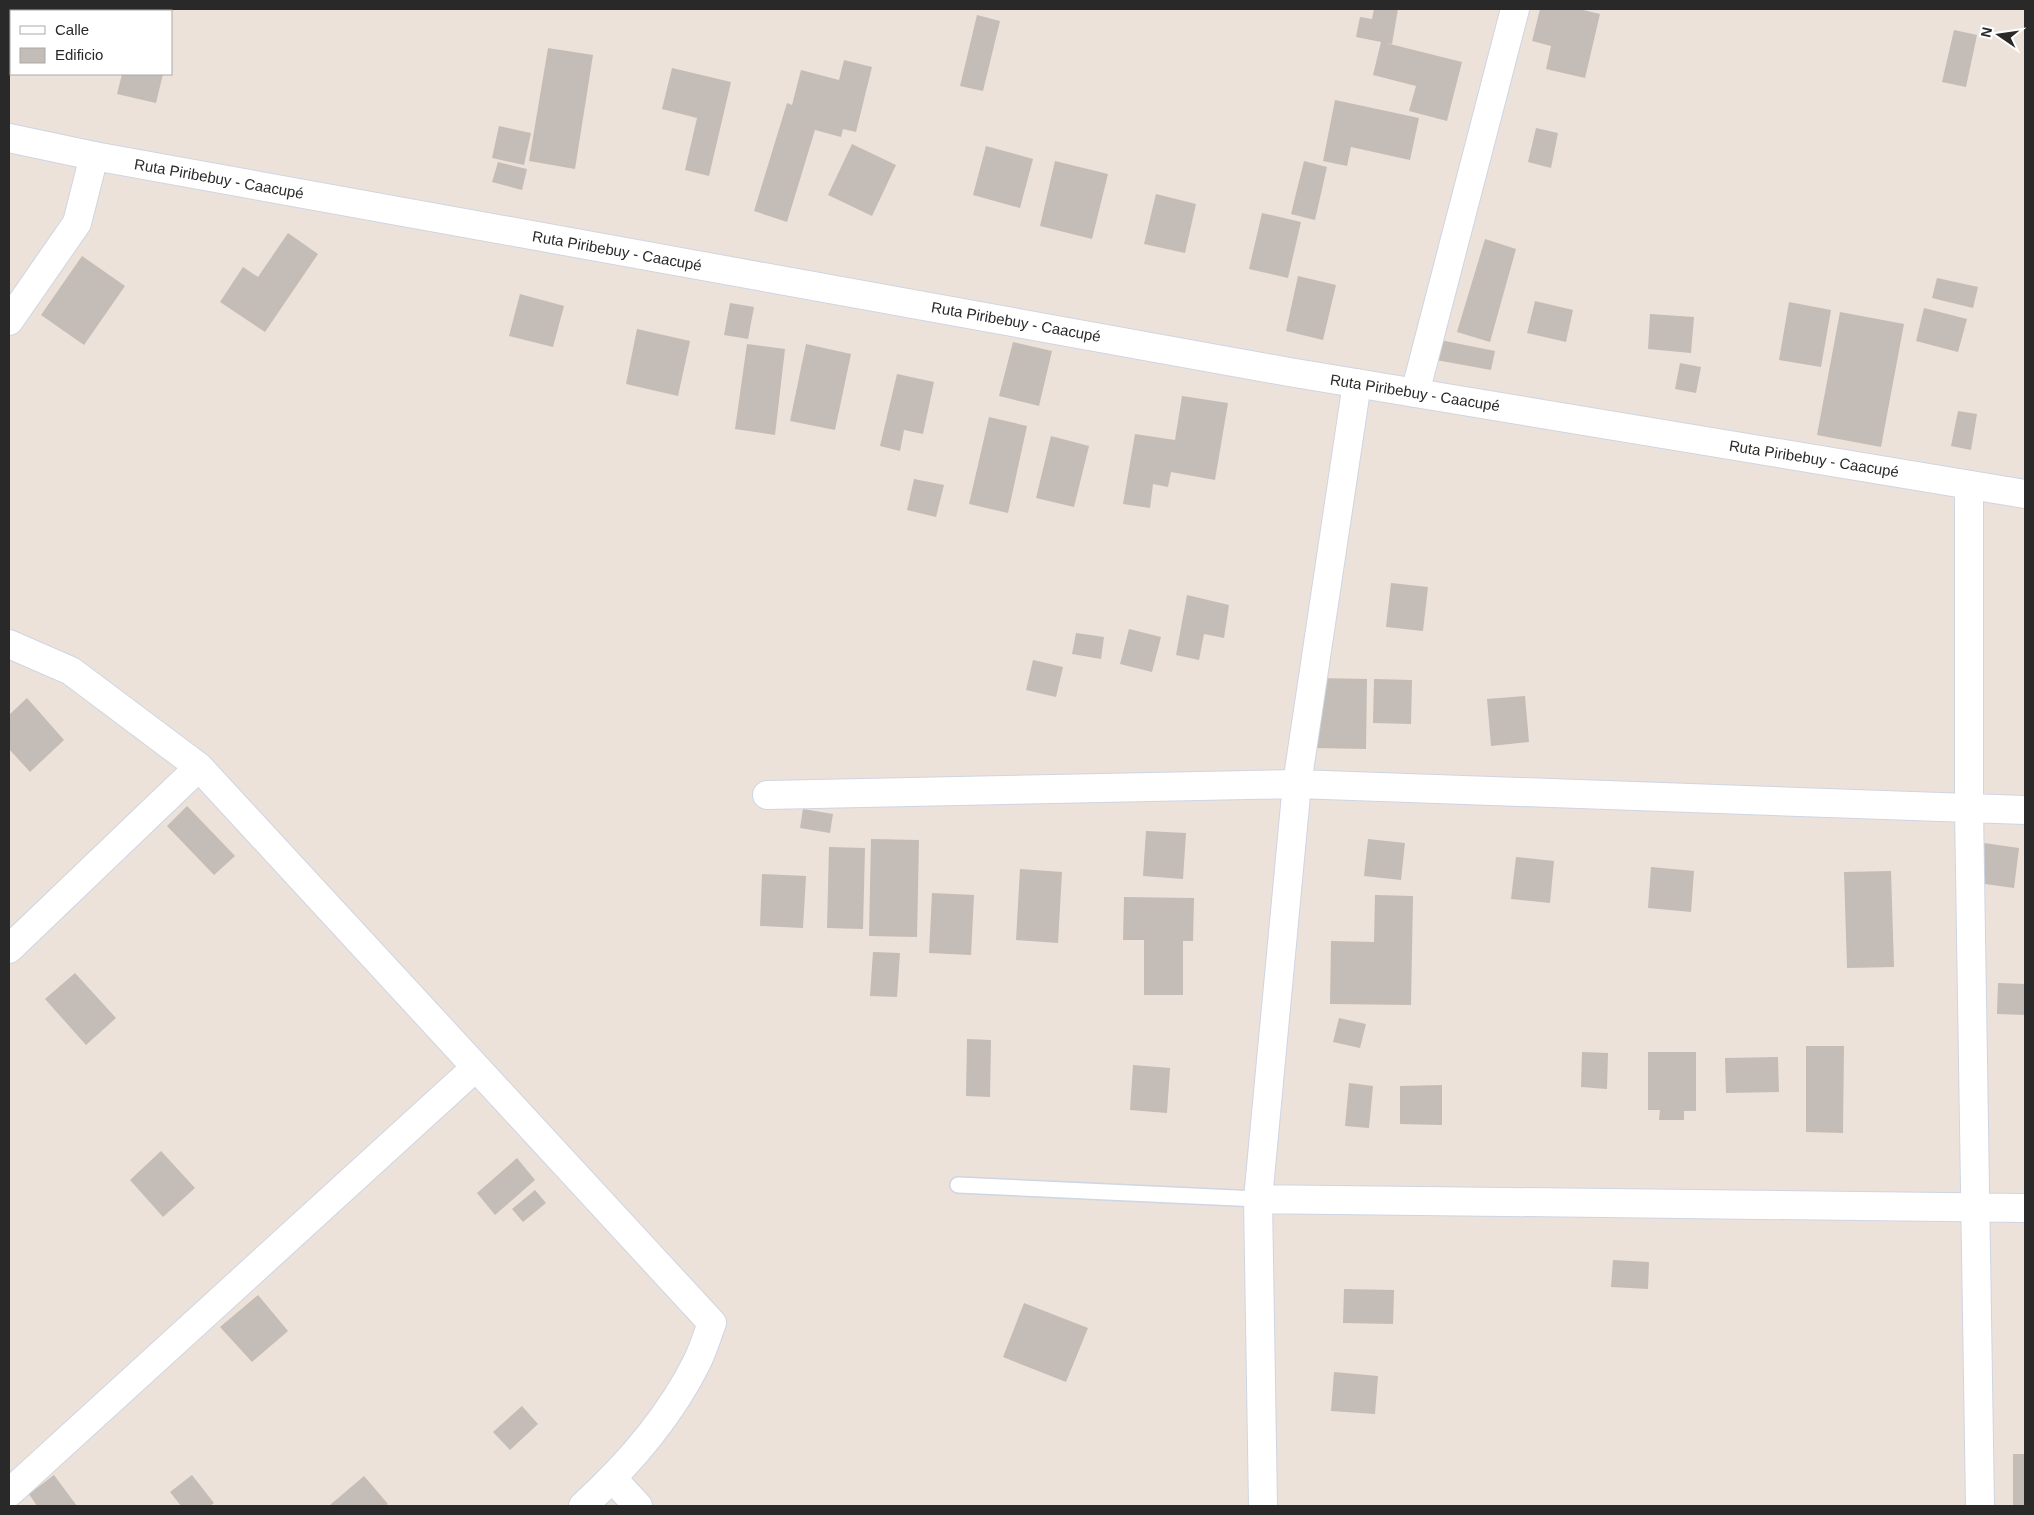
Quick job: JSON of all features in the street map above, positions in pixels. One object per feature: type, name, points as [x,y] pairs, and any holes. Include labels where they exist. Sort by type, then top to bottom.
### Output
[{"type":"street","points":[[1416,393],[1515,9]]},
{"type":"street","name":"Ruta Piribebuy - Caacupé","points":[[9,138],[94,156],[1357,383],[2025,494]]},
{"type":"street","points":[[9,321],[77,223],[94,156]]},
{"type":"street","points":[[1263,1506],[1258,1199],[1297,784],[1357,383]]},
{"type":"street","points":[[1969,485],[1969,808],[1980,1506]]},
{"type":"street","points":[[9,644],[71,671],[199,767],[712,1323],[697,1362],[673,1403],[613,1479],[583,1506]]},
{"type":"street","points":[[9,949],[199,767]]},
{"type":"street","points":[[767,794],[1297,784],[2025,810]]},
{"type":"street","points":[[9,1493],[475,1068]]},
{"type":"street","points":[[1258,1199],[1975,1209],[2025,1208]]},
{"type":"street","points":[[613,1479],[638,1506]]},
{"type":"lane","points":[[958,1185],[1258,1199]]},
{"type":"building","points":[[9,9],[26,9],[10,10],[9,48]]},
{"type":"building","points":[[1374,9],[1398,9],[1392,44],[1386,43],[1462,62],[1447,121],[1409,111],[1416,86],[1373,75],[1381,42],[1356,37],[1360,17],[1372,19]]},
{"type":"building","points":[[1540,9],[1579,9],[1600,14],[1585,78],[1546,69],[1551,46],[1532,41]]},
{"type":"building","points":[[977,15],[1000,21],[983,91],[960,86]]},
{"type":"building","points":[[1954,30],[1977,35],[1966,87],[1942,82]]},
{"type":"building","points":[[548,48],[593,55],[575,169],[529,161]]},
{"type":"building","points":[[844,60],[872,67],[856,132],[843,129],[841,137],[815,130],[787,222],[754,211],[787,103],[792,105],[801,70],[839,80]]},
{"type":"building","points":[[672,68],[731,82],[709,176],[685,170],[697,118],[662,109]]},
{"type":"building","points":[[122,75],[163,75],[156,103],[117,94]]},
{"type":"building","points":[[1335,100],[1419,118],[1410,160],[1351,147],[1347,166],[1323,161]]},
{"type":"building","points":[[499,126],[531,133],[524,165],[492,158]]},
{"type":"building","points":[[1536,128],[1558,133],[1551,168],[1528,162]]},
{"type":"building","points":[[852,144],[896,165],[872,216],[828,195]]},
{"type":"building","points":[[986,146],[1033,159],[1020,208],[973,195]]},
{"type":"building","points":[[1055,161],[1108,174],[1092,239],[1040,226]]},
{"type":"building","points":[[1304,161],[1327,167],[1315,220],[1291,214]]},
{"type":"building","points":[[498,162],[527,169],[522,190],[492,182]]},
{"type":"building","points":[[1156,194],[1196,204],[1185,253],[1144,244]]},
{"type":"building","points":[[1262,213],[1301,222],[1288,278],[1249,269]]},
{"type":"building","points":[[288,233],[318,254],[265,332],[220,302],[243,267],[258,277]]},
{"type":"building","points":[[1485,239],[1516,249],[1490,342],[1457,332]]},
{"type":"building","points":[[82,256],[125,286],[84,345],[41,315]]},
{"type":"building","points":[[1298,276],[1336,285],[1323,340],[1286,331]]},
{"type":"building","points":[[1937,278],[1978,287],[1973,308],[1932,298]]},
{"type":"building","points":[[520,294],[564,306],[553,347],[509,336]]},
{"type":"building","points":[[1535,301],[1573,310],[1566,342],[1527,333]]},
{"type":"building","points":[[1789,302],[1831,310],[1821,367],[1779,360]]},
{"type":"building","points":[[730,303],[754,307],[748,339],[724,335]]},
{"type":"building","points":[[1924,308],[1967,319],[1958,352],[1916,341]]},
{"type":"building","points":[[1840,312],[1904,324],[1881,447],[1817,435]]},
{"type":"building","points":[[1650,314],[1694,317],[1691,353],[1648,349]]},
{"type":"building","points":[[637,329],[690,341],[678,396],[626,384]]},
{"type":"building","points":[[1440,340],[1495,351],[1491,370],[1436,360]]},
{"type":"building","points":[[1013,342],[1052,351],[1039,406],[999,396]]},
{"type":"building","points":[[747,344],[785,349],[775,435],[735,429]]},
{"type":"building","points":[[806,344],[851,354],[835,430],[790,421]]},
{"type":"building","points":[[1680,363],[1701,367],[1696,393],[1675,389]]},
{"type":"building","points":[[897,374],[934,382],[923,434],[904,430],[900,451],[880,446]]},
{"type":"building","points":[[1182,396],[1228,403],[1215,480],[1171,472],[1168,487],[1153,484],[1150,508],[1123,504],[1135,434],[1175,440]]},
{"type":"building","points":[[1958,411],[1977,414],[1971,450],[1951,446]]},
{"type":"building","points":[[989,417],[1027,426],[1008,513],[969,504]]},
{"type":"building","points":[[1051,436],[1089,446],[1074,507],[1036,498]]},
{"type":"building","points":[[914,479],[944,485],[936,517],[907,510]]},
{"type":"building","points":[[1391,583],[1428,587],[1423,631],[1386,627]]},
{"type":"building","points":[[1187,595],[1229,605],[1224,638],[1204,634],[1199,660],[1176,655]]},
{"type":"building","points":[[1129,629],[1161,637],[1152,672],[1120,664]]},
{"type":"building","points":[[1076,633],[1104,637],[1101,659],[1072,654]]},
{"type":"building","points":[[1033,660],[1063,667],[1056,697],[1026,690]]},
{"type":"building","points":[[1318,678],[1367,679],[1366,749],[1316,748]]},
{"type":"building","points":[[1374,679],[1412,680],[1411,724],[1373,723]]},
{"type":"building","points":[[1525,696],[1529,742],[1491,746],[1487,699]]},
{"type":"building","points":[[27,698],[64,740],[30,772],[9,749],[9,715]]},
{"type":"building","points":[[187,806],[235,856],[214,875],[167,826]]},
{"type":"building","points":[[803,809],[833,814],[830,833],[800,828]]},
{"type":"building","points":[[1146,831],[1186,833],[1183,879],[1143,876]]},
{"type":"building","points":[[871,839],[919,840],[917,937],[869,936]]},
{"type":"building","points":[[1368,839],[1405,843],[1401,880],[1364,876]]},
{"type":"building","points":[[1984,843],[2019,848],[2014,888],[1978,883]]},
{"type":"building","points":[[829,847],[865,848],[863,929],[827,928]]},
{"type":"building","points":[[1516,857],[1554,861],[1550,903],[1511,899]]},
{"type":"building","points":[[1651,867],[1694,871],[1691,912],[1648,908]]},
{"type":"building","points":[[1020,869],[1062,872],[1058,943],[1016,940]]},
{"type":"building","points":[[1891,871],[1894,967],[1847,968],[1844,872]]},
{"type":"building","points":[[762,874],[806,876],[803,928],[760,926]]},
{"type":"building","points":[[932,893],[974,895],[971,955],[929,953]]},
{"type":"building","points":[[1375,895],[1413,896],[1411,1005],[1330,1004],[1331,941],[1374,942]]},
{"type":"building","points":[[1124,897],[1194,898],[1193,941],[1183,941],[1183,995],[1144,995],[1144,940],[1123,940]]},
{"type":"building","points":[[873,952],[900,953],[897,997],[870,996]]},
{"type":"building","points":[[75,973],[116,1018],[86,1045],[45,999]]},
{"type":"building","points":[[1998,983],[2025,984],[2025,1015],[1997,1014]]},
{"type":"building","points":[[1339,1018],[1366,1024],[1360,1048],[1333,1042]]},
{"type":"building","points":[[967,1039],[991,1040],[990,1097],[966,1096]]},
{"type":"building","points":[[1806,1046],[1844,1046],[1843,1133],[1806,1132]]},
{"type":"building","points":[[1582,1052],[1608,1053],[1607,1089],[1581,1087]]},
{"type":"building","points":[[1648,1052],[1696,1052],[1696,1111],[1684,1111],[1684,1120],[1659,1120],[1660,1110],[1648,1110]]},
{"type":"building","points":[[1778,1057],[1779,1092],[1726,1093],[1725,1058]]},
{"type":"building","points":[[1133,1065],[1170,1068],[1167,1113],[1130,1110]]},
{"type":"building","points":[[1349,1083],[1373,1086],[1369,1128],[1345,1126]]},
{"type":"building","points":[[1442,1085],[1442,1125],[1400,1124],[1400,1086]]},
{"type":"building","points":[[161,1151],[195,1188],[163,1217],[130,1180]]},
{"type":"building","points":[[517,1158],[535,1180],[495,1215],[477,1193]]},
{"type":"building","points":[[535,1190],[546,1203],[523,1222],[512,1209]]},
{"type":"building","points":[[1613,1260],[1649,1262],[1648,1289],[1611,1287]]},
{"type":"building","points":[[1344,1289],[1394,1290],[1393,1324],[1343,1323]]},
{"type":"building","points":[[258,1295],[288,1331],[252,1362],[220,1327]]},
{"type":"building","points":[[1024,1303],[1088,1328],[1066,1382],[1003,1357]]},
{"type":"building","points":[[1334,1372],[1378,1376],[1375,1414],[1331,1411]]},
{"type":"building","points":[[522,1406],[538,1424],[510,1450],[493,1432]]},
{"type":"building","points":[[2013,1454],[2025,1454],[2025,1506],[2013,1506]]},
{"type":"building","points":[[54,1475],[77,1506],[37,1506],[29,1494]]},
{"type":"building","points":[[192,1475],[214,1503],[210,1506],[181,1506],[170,1492]]},
{"type":"building","points":[[364,1476],[388,1504],[385,1506],[330,1505]]}]
